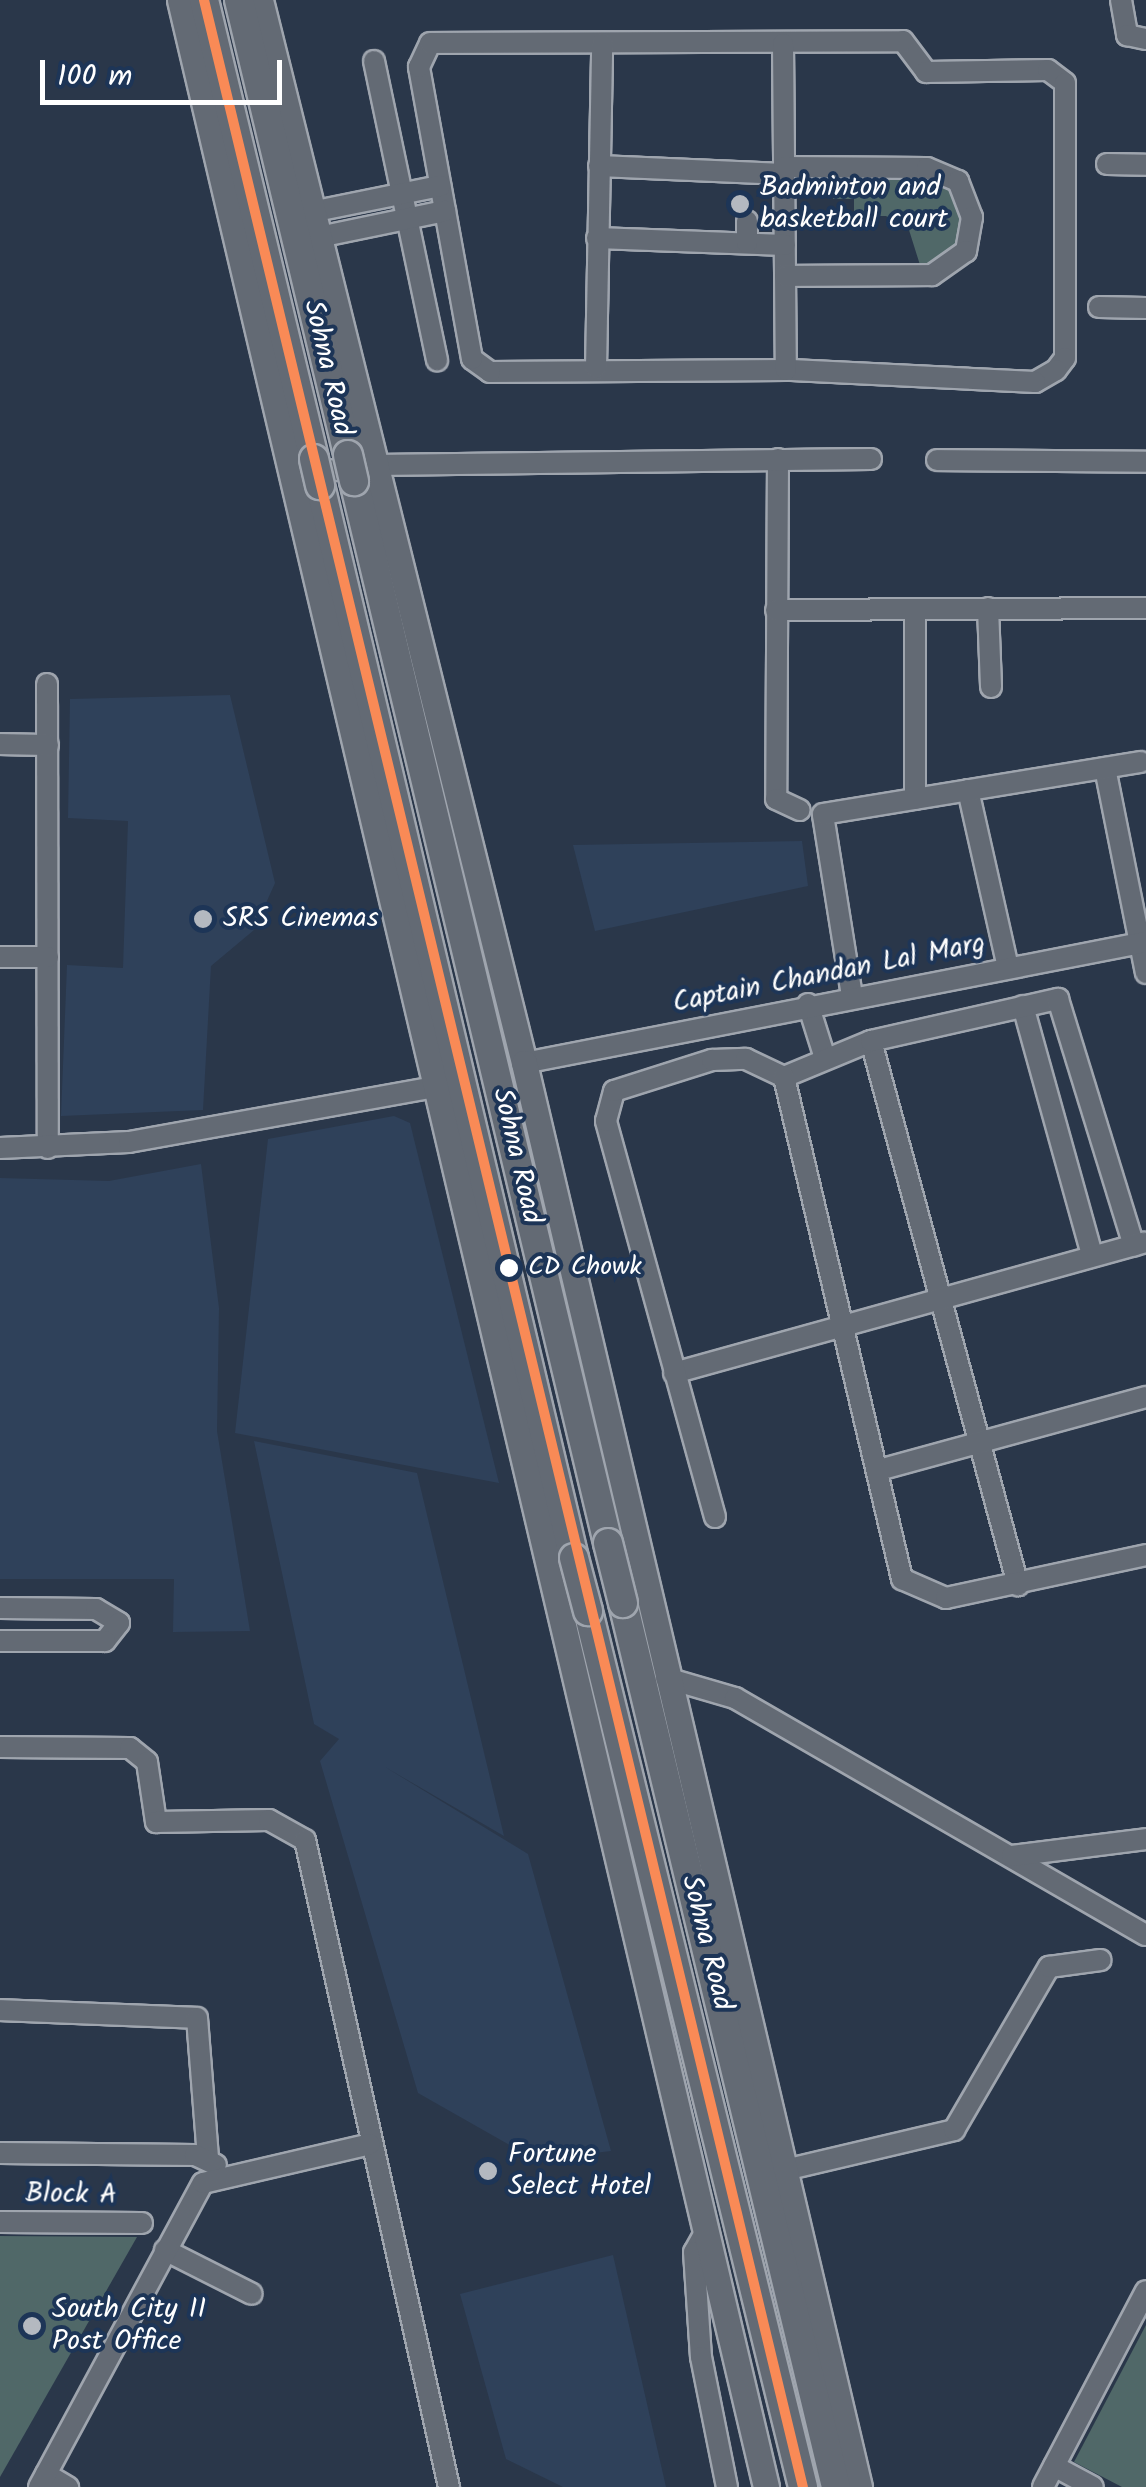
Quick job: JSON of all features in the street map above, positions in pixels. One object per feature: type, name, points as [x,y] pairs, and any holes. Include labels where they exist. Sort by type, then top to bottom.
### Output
[{"type":"highway","name":"Sohna Road","points":[[204,0],[317,472],[562,1565],[588,1611],[803,2487]]},
{"type":"highway","name":"Sohna Road","points":[[239,0],[359,467],[633,1593],[836,2487]]},
{"type":"main road","points":[[180,0],[434,1087],[562,1565],[558,1603],[766,2487]]},
{"type":"main road","points":[[260,0],[315,225],[359,467],[524,1063],[621,1544],[562,1565]]},
{"type":"main road","points":[[558,1603],[633,1593],[666,1678],[859,2487]]},
{"type":"street","points":[[1122,0],[1127,35],[1146,39]]},
{"type":"street","points":[[903,40],[926,72],[1048,70],[1071,96],[1065,358],[1056,370],[1035,382],[786,370],[480,368],[444,211],[418,67],[430,43],[783,44],[903,40]]},
{"type":"street","points":[[596,368],[602,43]]},
{"type":"street","points":[[783,44],[786,370]]},
{"type":"street","points":[[374,61],[438,360]]},
{"type":"street","points":[[1106,164],[1146,165]]},
{"type":"street","points":[[598,166],[927,168],[958,181],[972,218],[966,251],[932,275],[785,276]]},
{"type":"street","points":[[315,225],[401,193],[440,186]]},
{"type":"street","points":[[315,225],[444,211]]},
{"type":"street","points":[[747,221],[747,244]]},
{"type":"street","points":[[597,238],[785,245]]},
{"type":"street","points":[[1098,307],[1146,308]]},
{"type":"street","points":[[778,459],[776,799],[800,810]]},
{"type":"street","points":[[290,475],[359,467],[872,460]]},
{"type":"street","points":[[936,460],[1146,462]]},
{"type":"street","points":[[988,608],[990,688]]},
{"type":"street","points":[[776,610],[1146,608]]},
{"type":"street","points":[[915,609],[915,799]]},
{"type":"street","points":[[48,684],[48,1148]]},
{"type":"street","points":[[0,744],[48,745]]},
{"type":"street","points":[[852,996],[824,814],[1141,762]]},
{"type":"street","points":[[1104,768],[1146,973]]},
{"type":"street","points":[[968,790],[1008,968]]},
{"type":"street","name":"Captain Chandan Lal Marg","points":[[524,1063],[808,1004],[1142,942]]},
{"type":"street","points":[[0,957],[48,957]]},
{"type":"street","points":[[674,1373],[843,1321],[1140,1244],[1068,1016],[1058,999],[871,1041],[824,1055],[784,1077]]},
{"type":"street","points":[[808,1004],[824,1055]]},
{"type":"street","points":[[1023,1006],[1092,1256]]},
{"type":"street","points":[[871,1041],[1018,1586]]},
{"type":"street","points":[[715,1517],[674,1373],[608,1106],[614,1091],[712,1060],[746,1060],[784,1077]]},
{"type":"street","points":[[784,1077],[880,1470],[902,1579],[946,1598],[1018,1586],[1146,1556]]},
{"type":"street","points":[[0,1148],[48,1148],[434,1087]]},
{"type":"street","points":[[880,1470],[1146,1397]]},
{"type":"street","points":[[0,1608],[96,1609],[119,1624],[105,1641],[0,1641]]},
{"type":"street","points":[[666,1678],[734,1698],[1146,1935]]},
{"type":"street","points":[[0,1747],[130,1748],[147,1762],[156,1822],[270,1820],[305,1840],[449,2487]]},
{"type":"street","points":[[1012,1856],[1146,1839]]},
{"type":"street","points":[[784,2170],[954,2130],[1049,1967],[1100,1960]]},
{"type":"street","points":[[0,2010],[197,2018],[216,2165],[165,2250],[43,2480],[68,2487]]},
{"type":"street","points":[[0,2153],[216,2165],[370,2144]]},
{"type":"street","name":"Block A","points":[[0,2222],[142,2223]]},
{"type":"street","points":[[707,2229],[694,2252],[701,2357],[726,2487]]},
{"type":"street","points":[[165,2250],[252,2294]]},
{"type":"street","points":[[1043,2487],[1146,2292]]},
{"type":"street","points":[[1054,2466],[1093,2487]]},
{"type":"shaded area","points":[[230,695],[275,883],[254,930],[211,966],[203,1110],[61,1116],[67,965],[123,968],[128,821],[68,818],[70,699]]},
{"type":"shaded area","points":[[802,841],[808,886],[595,931],[573,845]]},
{"type":"shaded area","points":[[394,1116],[410,1123],[499,1483],[235,1433],[268,1139]]},
{"type":"shaded area","points":[[201,1164],[219,1308],[217,1431],[250,1631],[173,1632],[174,1579],[0,1579],[0,1178],[109,1181]]},
{"type":"shaded area","points":[[254,1441],[417,1473],[504,1836],[385,1767],[528,1854],[611,2151],[536,2160],[418,2093],[320,1761],[339,1739],[314,1724]]},
{"type":"shaded area","points":[[613,2255],[666,2487],[563,2487],[506,2459],[460,2294]]},
{"type":"green space","points":[[836,174],[938,175],[958,202],[965,232],[943,263],[920,265],[909,230],[886,216],[854,216],[854,199],[833,199]]},
{"type":"green space","points":[[0,2236],[137,2237],[0,2477]]},
{"type":"green space","points":[[1146,2325],[1146,2487],[1122,2487],[1074,2462]]},
{"type":"transit line","points":[[204,0],[803,2487]]},
{"type":"place","name":"Badminton and basketball court","points":[[740,204]]},
{"type":"place","name":"SRS Cinemas","points":[[203,919]]},
{"type":"place","name":"CD Chowk","points":[[509,1268]]},
{"type":"place","name":"Fortune Select Hotel","points":[[488,2171]]},
{"type":"place","name":"South City II Post Office","points":[[32,2326]]}]
